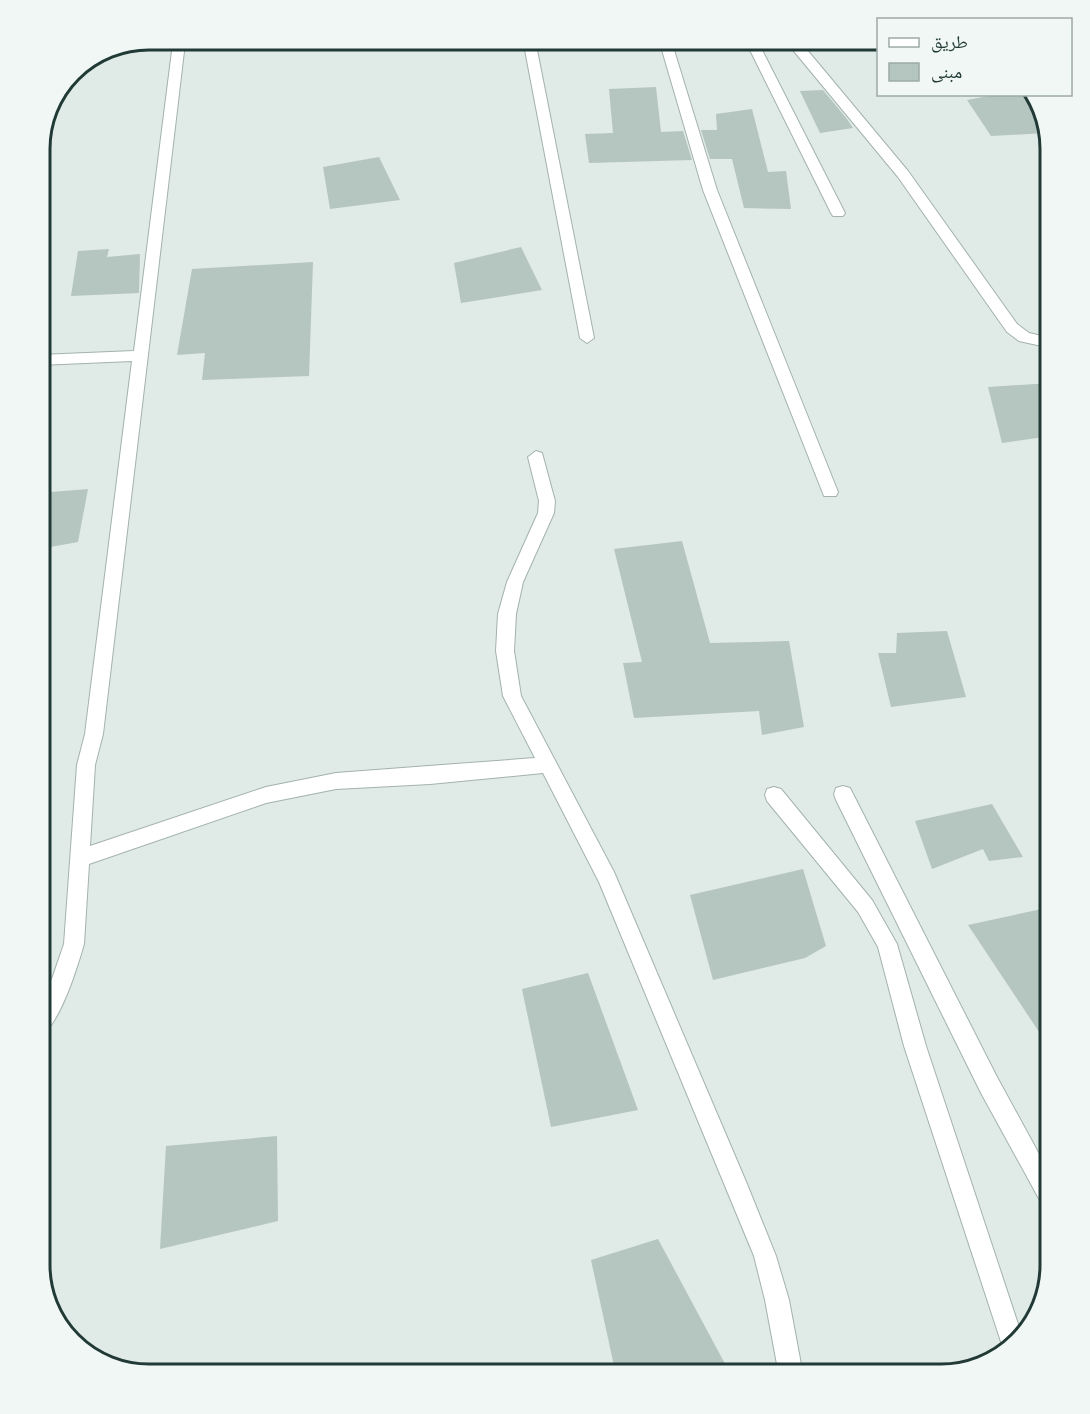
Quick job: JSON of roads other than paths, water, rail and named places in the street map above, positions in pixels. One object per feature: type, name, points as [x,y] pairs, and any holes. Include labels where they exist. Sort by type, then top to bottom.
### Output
[{"type":"street","points":[[50,1006],[59,990],[74,944],[86,765],[94,734],[177,50]]},
{"type":"street","points":[[530,50],[587,338]]},
{"type":"street","points":[[667,50],[710,190],[830,492]]},
{"type":"street","points":[[756,50],[838,213]]},
{"type":"street","points":[[799,50],[903,174],[1012,328],[1024,337],[1040,340]]},
{"type":"street","points":[[50,360],[140,356]]},
{"type":"street","points":[[536,457],[547,501],[546,513],[515,582],[507,614],[505,651],[512,696],[607,878],[765,1256],[777,1300],[789,1364]]},
{"type":"street","points":[[80,859],[266,795],[336,781],[430,776],[548,765]]},
{"type":"street","points":[[843,794],[989,1085],[1040,1178]]},
{"type":"street","points":[[774,795],[865,906],[886,944],[915,1046],[1010,1337]]}]
